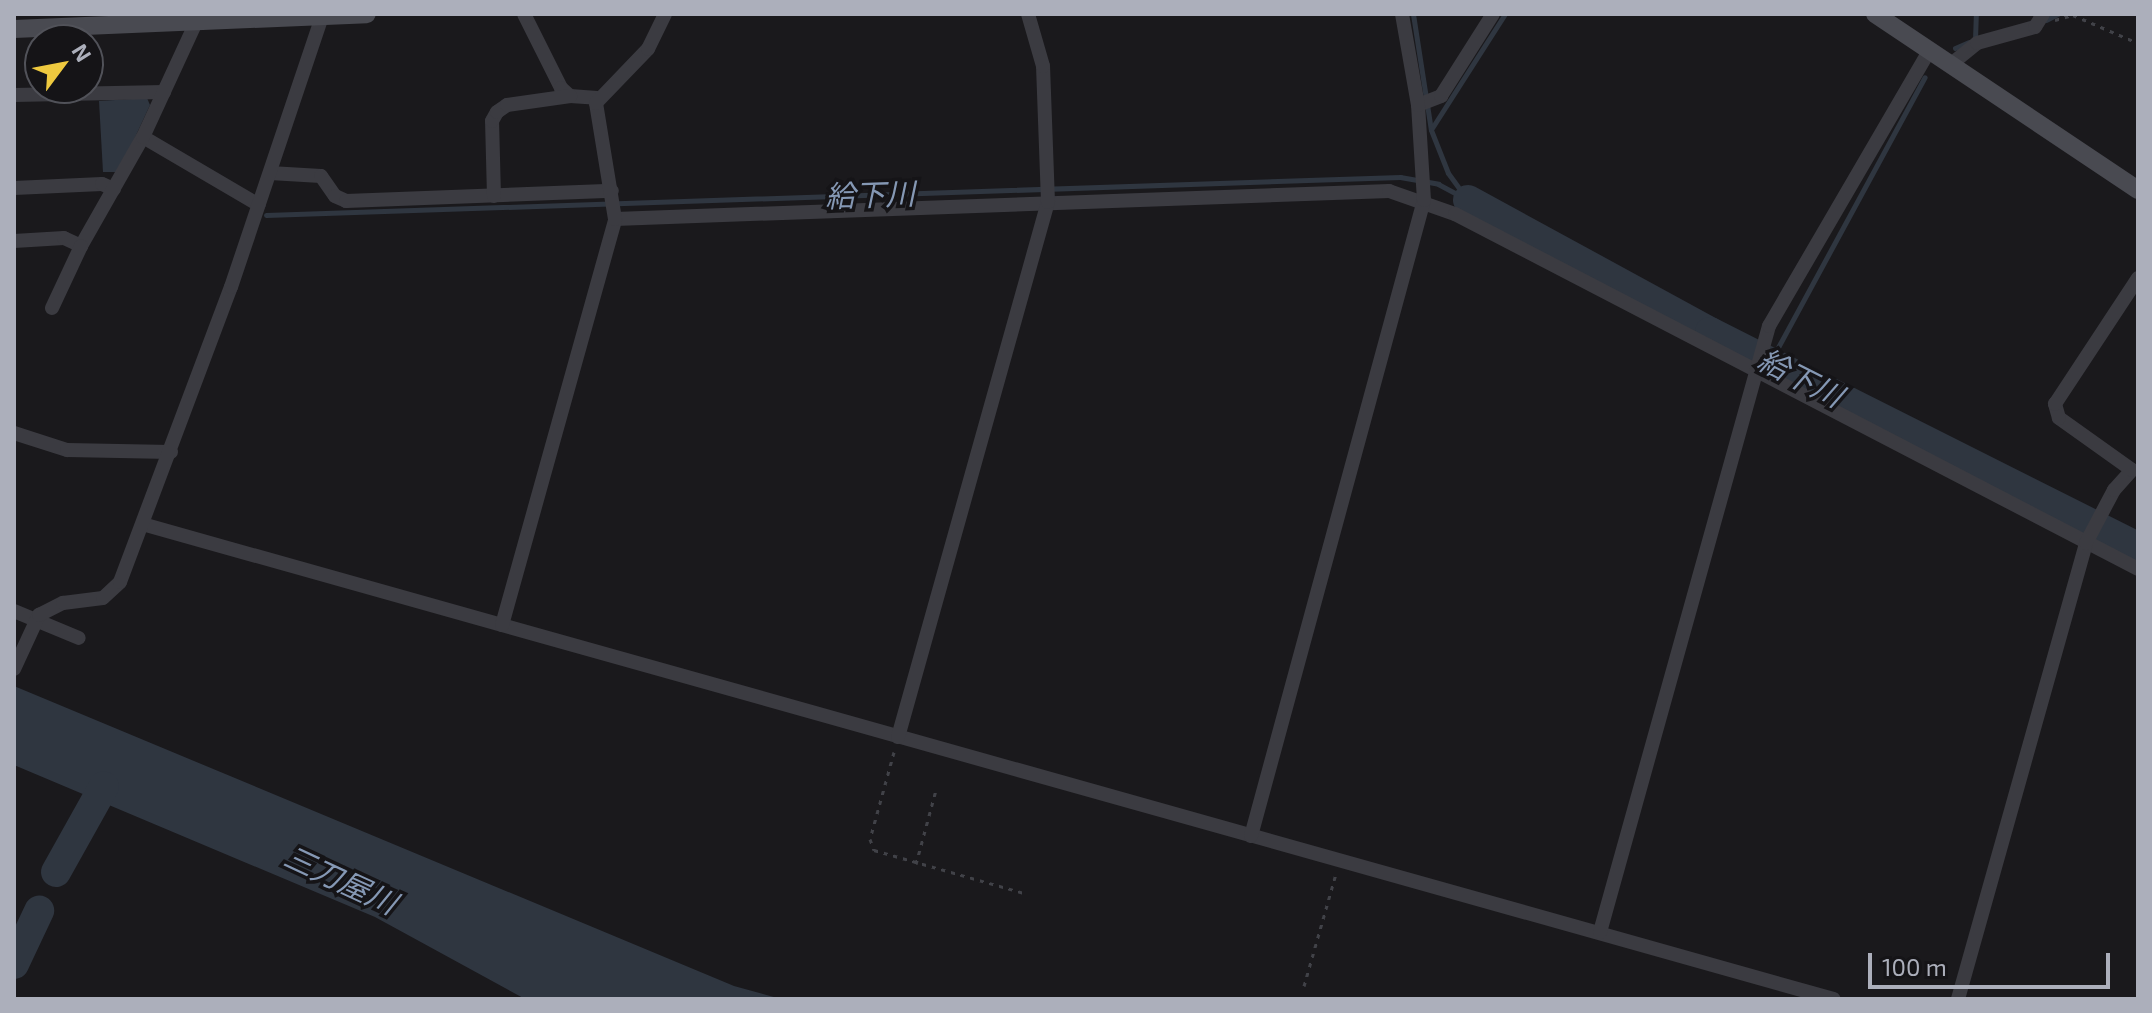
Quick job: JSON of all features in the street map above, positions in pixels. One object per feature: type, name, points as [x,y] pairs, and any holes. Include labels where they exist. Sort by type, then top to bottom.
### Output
[{"type":"main road","points":[[14,29],[367,14]]},
{"type":"main road","points":[[1875,14],[2138,190]]},
{"type":"street","points":[[524,14],[561,88],[570,96]]},
{"type":"street","points":[[494,196],[492,121],[497,112],[507,105],[570,96],[597,98],[648,49],[665,14]]},
{"type":"street","points":[[898,737],[1047,193],[1043,66],[1028,14]]},
{"type":"street","points":[[1251,836],[1423,196],[1424,104],[1402,14]]},
{"type":"street","points":[[1424,104],[1444,92],[1493,14]]},
{"type":"street","points":[[14,669],[34,622],[51,607],[94,602],[111,594],[146,525],[322,17]]},
{"type":"street","points":[[52,308],[81,246],[143,137],[197,20]]},
{"type":"street","points":[[1955,61],[1977,43],[2039,20]]},
{"type":"street","points":[[1600,932],[1764,341],[1778,305],[1929,51]]},
{"type":"street","points":[[14,95],[164,92]]},
{"type":"street","points":[[502,625],[614,215],[597,98]]},
{"type":"street","points":[[143,137],[259,205]]},
{"type":"street","points":[[270,173],[321,176],[335,196],[346,201],[613,193]]},
{"type":"street","points":[[14,188],[102,184],[114,189]]},
{"type":"street","points":[[614,215],[1047,193],[1389,191],[1423,196],[1758,368],[2138,569]]},
{"type":"street","points":[[14,241],[64,238],[81,246]]},
{"type":"street","points":[[1958,999],[2086,543],[2114,490],[2135,470],[2059,418],[2055,409],[2138,278]]},
{"type":"street","points":[[14,433],[67,450],[171,452]]},
{"type":"street","points":[[146,525],[1834,999]]},
{"type":"street","points":[[14,611],[34,622],[79,638]]},
{"type":"path","points":[[2039,20],[2073,15],[2138,43]]},
{"type":"path","points":[[898,737],[870,842],[879,853],[1024,893]]},
{"type":"path","points":[[916,864],[936,790]]},
{"type":"path","points":[[1304,986],[1340,861]]},
{"type":"water","points":[[147,98],[150,105],[119,172],[103,172],[99,104],[104,104],[104,101]]},
{"type":"water","name":"三刀屋川","points":[[14,686],[734,986],[781,999],[525,999],[375,917],[14,765]]},
{"type":"waterway","name":"給下川","points":[[1413,14],[1431,130],[1448,173],[1465,196]]},
{"type":"waterway","points":[[1432,128],[1505,14]]},
{"type":"waterway","points":[[1975,39],[1976,14]]},
{"type":"waterway","points":[[2046,20],[2058,14]]},
{"type":"waterway","points":[[1955,48],[1969,42]]},
{"type":"waterway","points":[[1770,362],[1925,77]]},
{"type":"waterway","name":"給下川","points":[[266,215],[1400,177],[1438,184],[1468,200]]},
{"type":"waterway","name":"給下川","points":[[1468,200],[1710,332],[2138,547]]},
{"type":"waterway","points":[[56,872],[104,786]]},
{"type":"waterway","points":[[14,964],[39,911]]}]
